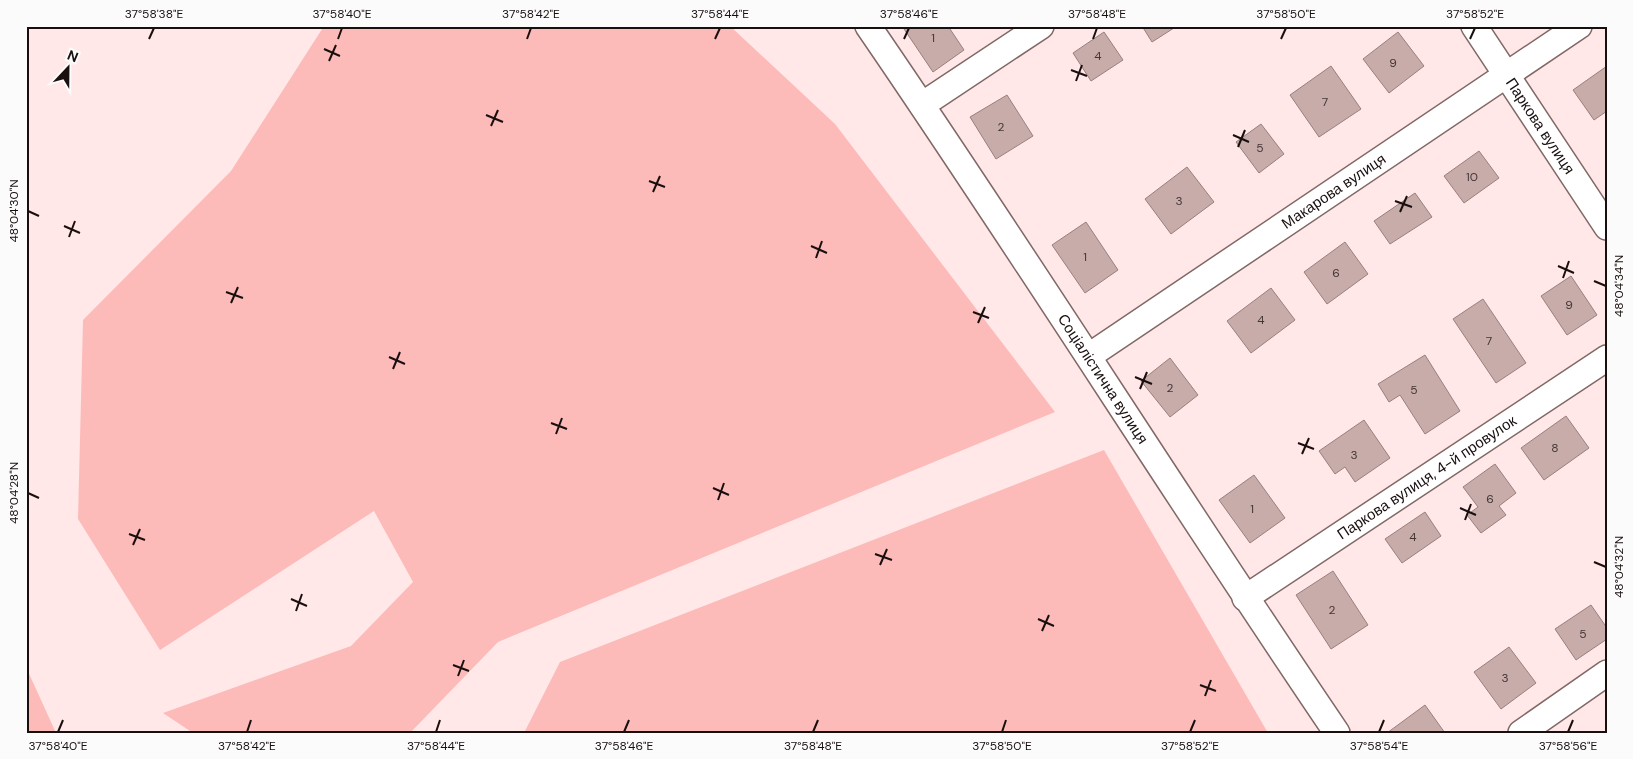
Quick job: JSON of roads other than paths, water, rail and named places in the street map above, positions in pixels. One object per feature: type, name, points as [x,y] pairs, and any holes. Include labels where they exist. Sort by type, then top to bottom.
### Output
[{"type":"street","name":"Соціалістична вулиця","points":[[868,26],[1089,356],[1245,598],[1337,733]]},
{"type":"street","points":[[922,105],[1041,26]]},
{"type":"street","name":"Паркова вулиця","points":[[1474,26],[1607,226]]},
{"type":"street","name":"Макарова вулиця","points":[[1089,356],[1579,26]]},
{"type":"street","name":"Паркова вулиця, 4-й провулок","points":[[1245,598],[1607,358]]},
{"type":"street","points":[[1521,733],[1607,673]]}]
